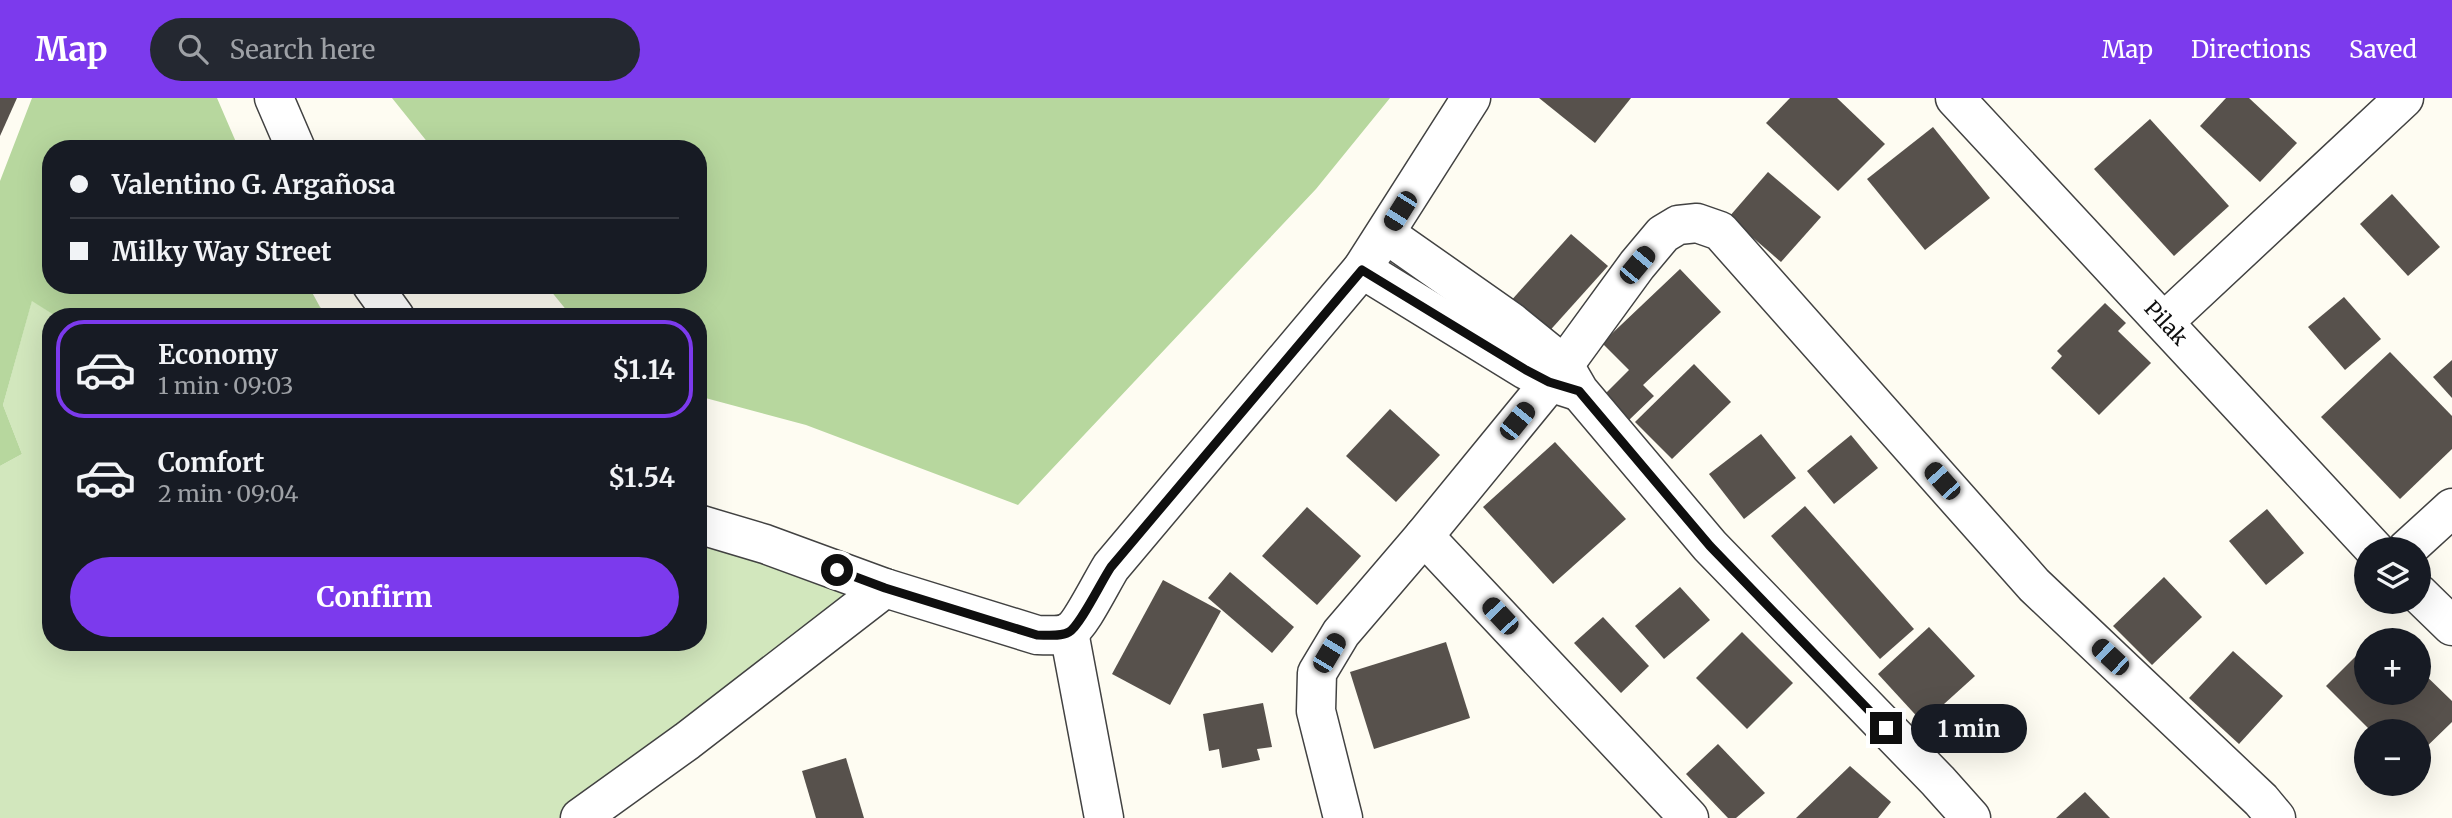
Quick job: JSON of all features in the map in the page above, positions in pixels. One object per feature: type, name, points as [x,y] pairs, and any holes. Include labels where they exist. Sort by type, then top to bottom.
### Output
[{"type":"street","points":[[274,98],[292,140]]},
{"type":"street","points":[[707,527],[765,544],[885,588],[1037,635],[1053,636],[1069,632],[1079,623],[1097,587],[1111,567],[1362,270],[1471,98]]},
{"type":"street","name":"Pilak","points":[[1955,98],[2363,537]]},
{"type":"street","points":[[2164,322],[2404,98]]},
{"type":"street","points":[[1343,818],[1316,711],[1317,673],[1340,633],[1564,379],[1637,265],[1663,233],[1678,225],[1698,223],[1720,231],[2034,585],[2261,800],[2276,818]]},
{"type":"street","points":[[1386,234],[1510,321],[1710,546],[1938,781],[1970,818]]},
{"type":"street","points":[[1362,270],[1564,379]]},
{"type":"street","points":[[2420,537],[2452,508]]},
{"type":"street","points":[[1424,536],[1689,818]]},
{"type":"street","points":[[580,818],[687,740],[885,588]]},
{"type":"street","points":[[2431,606],[2452,626]]},
{"type":"street","points":[[1069,632],[1104,818]]},
{"type":"green space","points":[[32,98],[217,98],[235,140],[42,140],[42,294],[313,294],[321,308],[43,308],[32,301],[3,405],[22,454],[0,466],[0,181]]},
{"type":"green space","points":[[392,98],[1390,98],[1316,189],[1018,505],[806,425],[707,398],[707,308],[565,308],[553,294],[707,294],[707,140],[426,140]]},
{"type":"green space","points":[[32,300],[44,308],[42,651],[707,651],[707,534],[752,545],[843,594],[838,622],[567,818],[0,818],[0,466],[22,454],[3,405]]},
{"type":"building","points":[[0,98],[17,98],[0,136]]},
{"type":"building","points":[[1539,98],[1631,98],[1595,143]]},
{"type":"building","points":[[1790,98],[1837,98],[1885,144],[1838,191],[1766,123]]},
{"type":"building","points":[[2226,98],[2249,98],[2297,143],[2260,182],[2200,126]]},
{"type":"building","points":[[2150,119],[2229,206],[2174,256],[2094,169]]},
{"type":"building","points":[[1933,127],[1990,198],[1925,250],[1867,179]]},
{"type":"building","points":[[1768,172],[1821,217],[1781,262],[1729,217]]},
{"type":"building","points":[[2392,194],[2440,247],[2408,276],[2360,224]]},
{"type":"building","points":[[1571,234],[1608,266],[1545,336],[1509,303]]},
{"type":"building","points":[[1680,269],[1721,312],[1643,385],[1654,396],[1629,420],[1604,395],[1629,370],[1602,343]]},
{"type":"building","points":[[2344,297],[2381,339],[2345,370],[2308,327]]},
{"type":"building","points":[[2105,303],[2126,323],[2118,331],[2151,363],[2099,415],[2051,368],[2062,356],[2057,351]]},
{"type":"building","points":[[2390,352],[2452,416],[2452,449],[2400,499],[2321,417]]},
{"type":"building","points":[[2452,360],[2452,398],[2433,377]]},
{"type":"building","points":[[1694,364],[1731,402],[1672,459],[1635,422]]},
{"type":"building","points":[[1390,409],[1440,455],[1396,502],[1346,456]]},
{"type":"building","points":[[1761,434],[1796,478],[1744,519],[1709,474]]},
{"type":"building","points":[[1851,435],[1878,468],[1834,504],[1807,471]]},
{"type":"building","points":[[1555,442],[1626,519],[1553,584],[1483,507]]},
{"type":"building","points":[[1805,506],[1914,629],[1880,659],[1771,536]]},
{"type":"building","points":[[1307,507],[1361,556],[1317,605],[1262,556]]},
{"type":"building","points":[[2267,509],[2304,553],[2266,585],[2229,541]]},
{"type":"building","points":[[1230,572],[1294,627],[1272,653],[1208,598]]},
{"type":"building","points":[[2164,577],[2202,617],[2152,665],[2113,626]]},
{"type":"building","points":[[1163,580],[1221,611],[1170,705],[1112,674]]},
{"type":"building","points":[[1680,587],[1710,620],[1664,659],[1635,626]]},
{"type":"building","points":[[1603,617],[1649,666],[1621,693],[1574,643]]},
{"type":"building","points":[[1929,627],[1975,676],[1923,723],[1878,674]]},
{"type":"building","points":[[1742,632],[1793,683],[1747,729],[1696,678]]},
{"type":"building","points":[[1446,642],[1470,718],[1374,749],[1350,672]]},
{"type":"building","points":[[2233,651],[2283,696],[2239,744],[2189,698]]},
{"type":"building","points":[[2354,658],[2354,705],[2431,705],[2431,681],[2452,701],[2452,722],[2431,742],[2431,719],[2359,719],[2326,686]]},
{"type":"building","points":[[1263,703],[1272,747],[1257,749],[1260,760],[1222,768],[1219,749],[1209,751],[1203,714]]},
{"type":"building","points":[[1718,744],[1765,793],[1736,818],[1728,818],[1686,774]]},
{"type":"building","points":[[846,758],[864,818],[816,818],[802,771]]},
{"type":"building","points":[[1850,766],[1891,802],[1878,818],[1796,818]]},
{"type":"building","points":[[2085,792],[2110,818],[2056,818]]},
{"type":"route","points":[[837,570],[885,588],[1037,635],[1053,636],[1069,632],[1079,623],[1097,587],[1111,567],[1362,270],[1526,370],[1549,382],[1579,391],[1710,546],[1886,728]]}]
